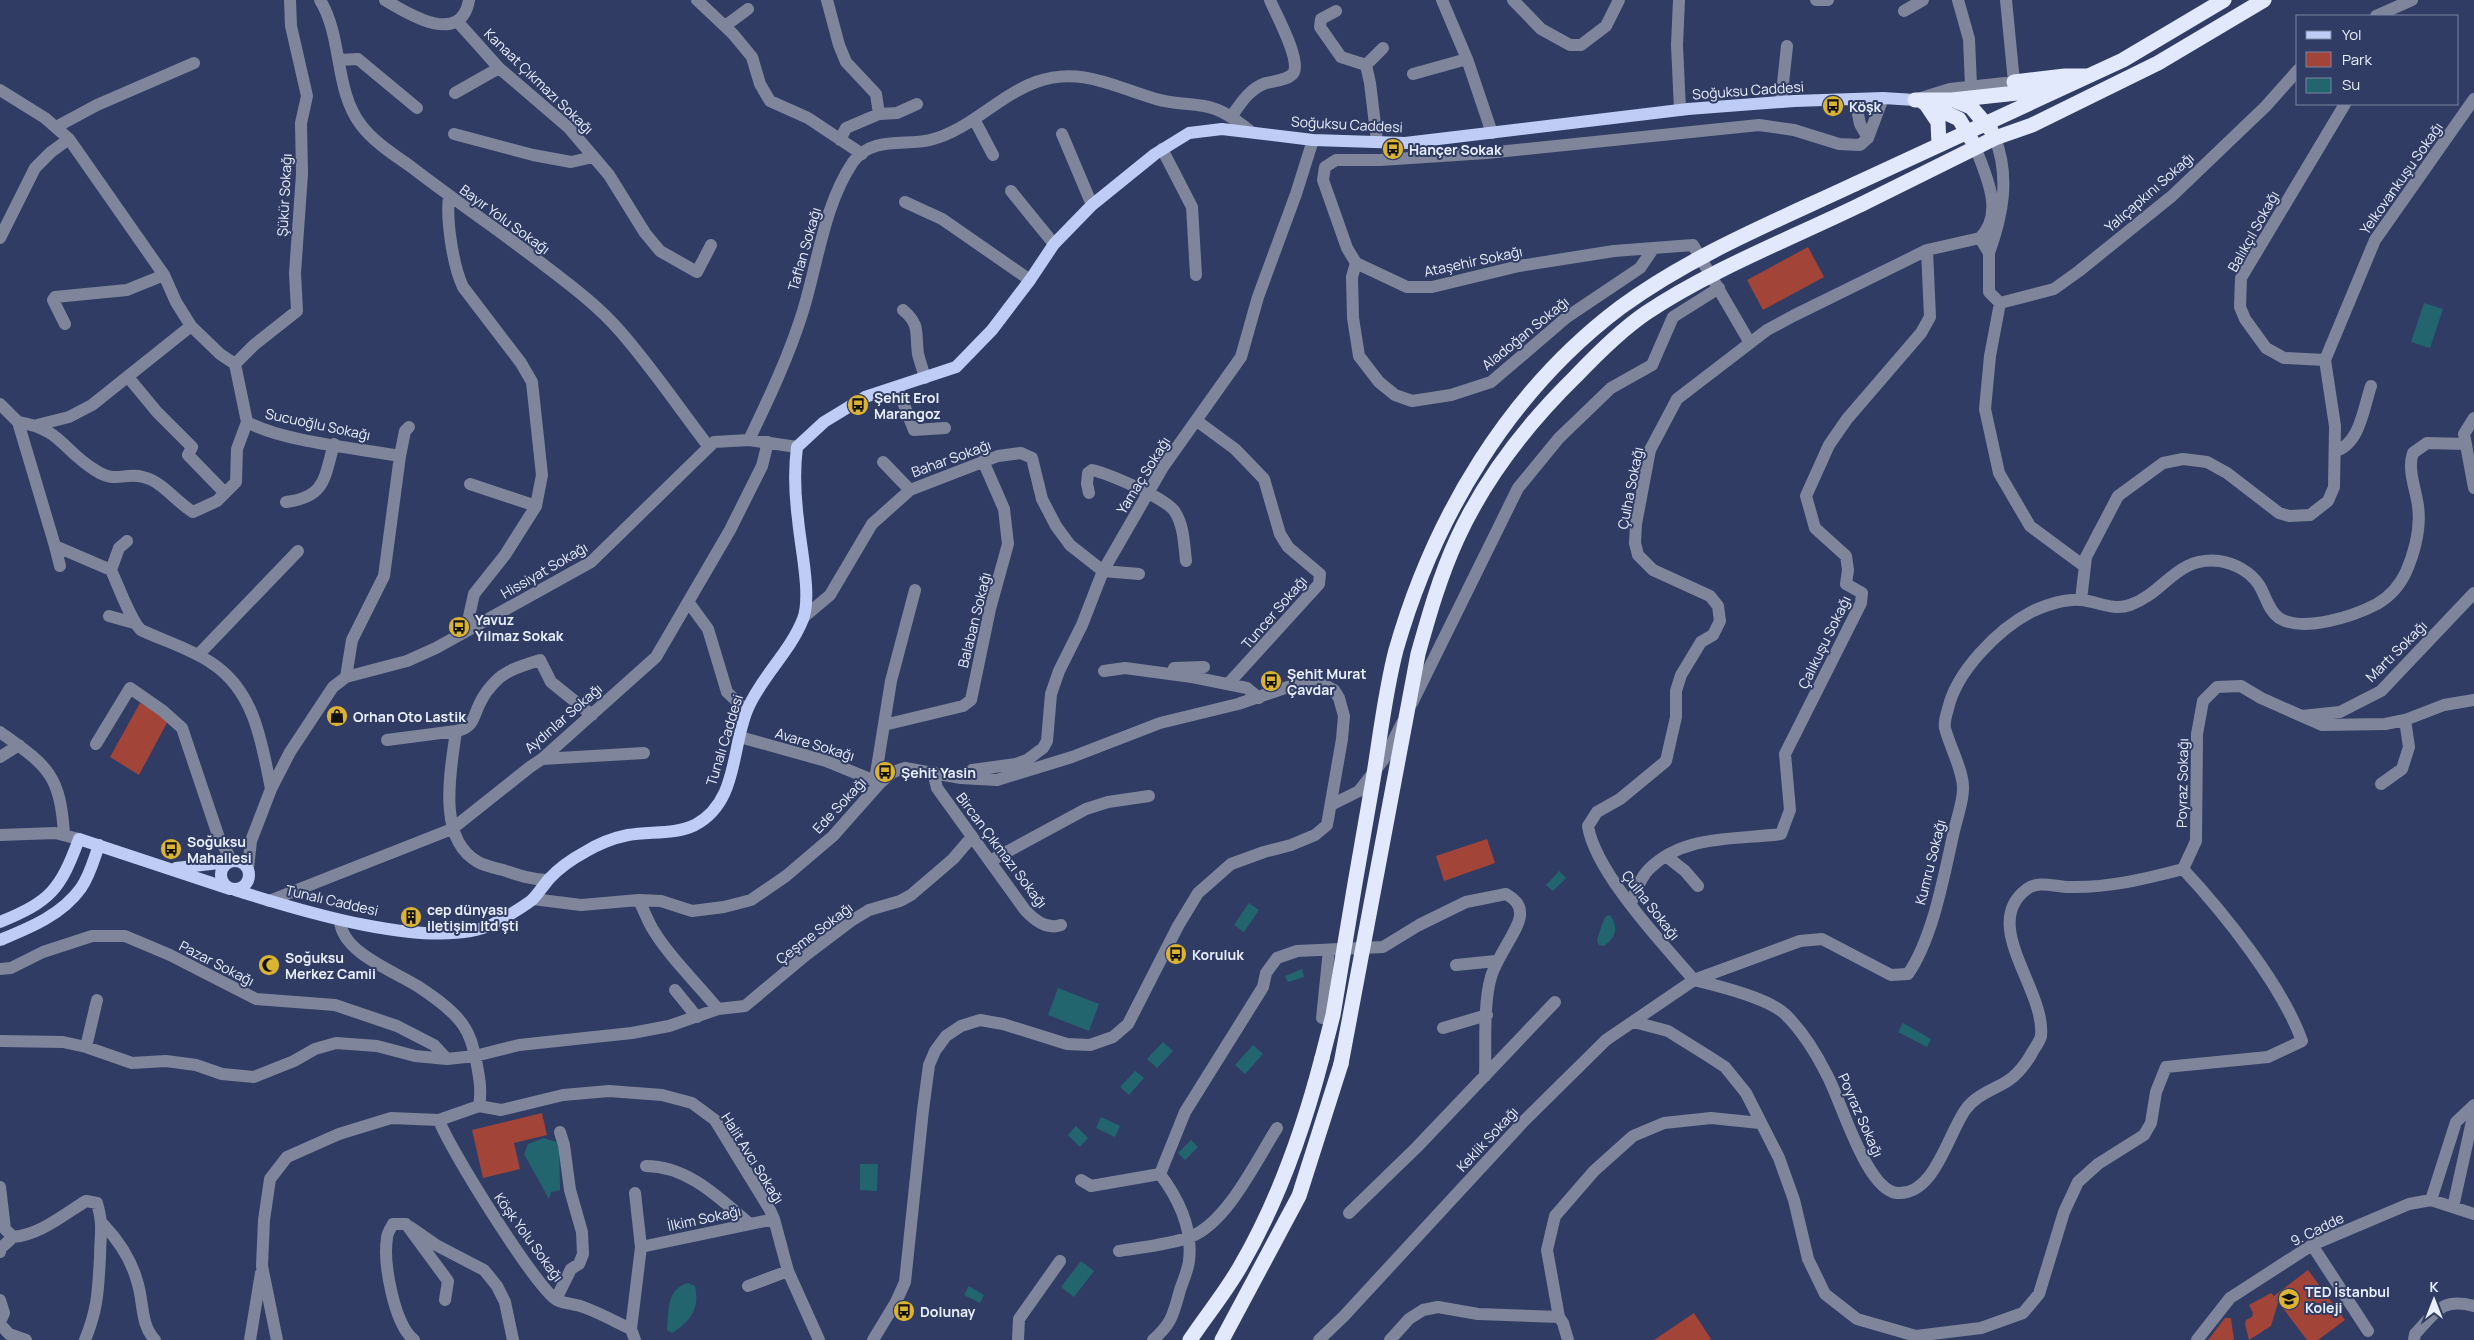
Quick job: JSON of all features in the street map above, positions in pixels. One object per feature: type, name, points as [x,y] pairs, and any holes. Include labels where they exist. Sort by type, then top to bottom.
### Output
[{"type":"highway","points":[[1190,1340],[1239,1268],[1276,1197],[1305,1122],[1333,1015],[1396,653],[1419,580],[1464,487],[1530,393],[1554,367],[1621,307],[1664,279],[1736,240],[1938,144],[2068,87],[2124,60],[2224,0]]},
{"type":"highway","points":[[1225,1339],[1298,1196],[1342,1064],[1418,654],[1435,594],[1457,539],[1482,493],[1526,429],[1594,358],[1645,314],[1693,285],[1976,149],[1995,138],[2032,125],[2149,67],[2264,0]]},
{"type":"highway","points":[[2014,82],[2065,76],[2090,76]]},
{"type":"highway","points":[[1920,101],[1952,100],[2068,87]]},
{"type":"highway","points":[[1952,100],[1971,107],[1986,123],[1995,138]]},
{"type":"highway","points":[[1920,101],[1959,119],[1976,149]]},
{"type":"highway","points":[[1920,101],[1936,116],[1938,144]]},
{"type":"main road","name":"Soğuksu Caddesi","points":[[797,446],[824,422],[865,397],[956,366],[992,330],[1030,280],[1054,244],[1092,204],[1162,149],[1189,133],[1222,129],[1313,140],[1405,142],[1680,110],[1782,102],[1855,99],[1882,98],[1920,101]]},
{"type":"main road","name":"Tunalı Caddesi","points":[[79,838],[268,901],[340,921],[431,933],[465,933],[491,925],[533,899],[548,880],[581,854],[628,835],[677,831],[700,822],[714,808],[725,792],[746,710],[755,692],[786,651],[804,617],[804,548],[798,520],[797,446]]},
{"type":"main road","points":[[0,922],[42,902],[63,880],[79,838]]},
{"type":"main road","points":[[0,940],[36,925],[71,901],[82,887],[99,845]]},
{"type":"main road","name":"Tunalı Caddesi","points":[[239,866],[268,901]]},
{"type":"main road","points":[[172,868],[239,866]]},
{"type":"main road","points":[[239,866],[243,887],[232,889],[221,879],[222,870],[239,866]]},
{"type":"street","name":"Şükür Sokağı","points":[[235,364],[254,345],[297,311],[295,273],[302,174],[301,123],[307,96],[291,26],[290,0]]},
{"type":"street","name":"Bayır Yolu Sokağı","points":[[320,0],[327,11],[348,102],[360,125],[374,139],[449,197],[543,264],[619,329],[709,447]]},
{"type":"street","points":[[385,0],[412,16],[436,26],[457,21],[467,10],[469,0]]},
{"type":"street","points":[[698,0],[725,26],[752,57],[760,84],[770,101],[808,118],[862,154]]},
{"type":"street","points":[[828,0],[839,45],[846,62],[876,94],[879,114]]},
{"type":"street","points":[[1231,117],[1244,98],[1254,88],[1289,77],[1294,73],[1294,63],[1290,47],[1270,0]]},
{"type":"street","points":[[1442,0],[1467,59],[1492,133]]},
{"type":"street","points":[[1513,0],[1541,29],[1570,45],[1581,45],[1606,26],[1619,0]]},
{"type":"street","points":[[1679,0],[1676,45],[1680,110]]},
{"type":"street","points":[[1816,0],[1828,0]]},
{"type":"street","points":[[1904,11],[1923,0]]},
{"type":"street","points":[[1958,0],[1969,39],[1971,86]]},
{"type":"street","points":[[2006,0],[2014,82]]},
{"type":"street","points":[[2378,15],[2411,1]]},
{"type":"street","points":[[2401,15],[2411,1]]},
{"type":"street","points":[[725,26],[748,8]]},
{"type":"street","points":[[1336,11],[1321,19],[1320,27],[1341,57],[1366,66]]},
{"type":"street","name":"Kanaat Çıkmazı Sokağı","points":[[457,21],[499,68],[569,128],[609,175],[645,233],[660,251],[697,272],[711,245]]},
{"type":"street","points":[[1782,102],[1787,46]]},
{"type":"street","points":[[1366,66],[1383,48]]},
{"type":"street","points":[[339,60],[358,59],[417,108]]},
{"type":"street","points":[[1413,74],[1467,59]]},
{"type":"street","points":[[56,127],[114,98],[194,63]]},
{"type":"street","points":[[1366,66],[1377,141]]},
{"type":"street","points":[[454,93],[499,68]]},
{"type":"street","name":"Yalıçapkını Sokağı","points":[[2000,303],[2054,290],[2079,271],[2172,196],[2266,106],[2296,72]]},
{"type":"street","name":"Taflan Sokağı","points":[[749,440],[780,374],[803,312],[830,211],[854,161],[877,144],[930,140],[956,130],[1035,83],[1063,75],[1094,78],[1158,100],[1205,106],[1231,117],[1250,131]]},
{"type":"street","name":"Soğuksu Caddesi","points":[[1920,101],[1936,92],[1971,86],[2014,82]]},
{"type":"street","points":[[0,90],[56,127],[69,139],[164,275],[176,302],[191,326],[220,354],[235,364]]},
{"type":"street","points":[[1356,264],[1347,248],[1323,180],[1325,167],[1336,160],[1380,160],[1486,153],[1759,125],[1794,130],[1839,144],[1860,146],[1868,138],[1882,98]]},
{"type":"street","points":[[1855,99],[1860,124],[1868,138]]},
{"type":"street","name":"Yelkovankuşu Sokağı","points":[[2325,360],[2375,240],[2474,99]]},
{"type":"street","points":[[840,140],[846,128],[879,114],[897,113],[917,104]]},
{"type":"street","name":"Balıkçıl Sokağı","points":[[2325,360],[2284,358],[2266,348],[2245,320],[2240,307],[2241,278],[2344,105]]},
{"type":"street","points":[[974,118],[994,155]]},
{"type":"street","points":[[454,134],[533,155],[571,162],[593,157]]},
{"type":"street","points":[[1062,134],[1092,204]]},
{"type":"street","points":[[1995,138],[2002,156],[2004,192],[1998,227],[1988,252],[1989,292],[2000,303],[1990,356],[1986,409],[1999,473],[2030,526],[2084,566]]},
{"type":"street","points":[[0,238],[35,168],[51,152],[69,139]]},
{"type":"street","name":"Yamaç Sokağı","points":[[961,778],[972,770],[1016,764],[1027,760],[1043,748],[1049,733],[1052,694],[1059,670],[1082,625],[1103,571],[1163,467],[1241,357],[1258,297],[1296,194],[1313,140]]},
{"type":"street","points":[[1162,149],[1192,207],[1196,275]]},
{"type":"street","points":[[1976,149],[1990,184],[1993,202],[1987,230],[1980,238],[1988,252]]},
{"type":"street","points":[[1011,191],[1054,244]]},
{"type":"street","points":[[449,197],[447,213],[458,277],[463,287],[521,362],[532,382],[542,475],[536,506],[505,555],[474,594],[466,630]]},
{"type":"street","points":[[905,202],[942,219],[1030,280]]},
{"type":"street","name":"Çulha Sokağı","points":[[1694,980],[1612,881],[1590,838],[1588,826],[1597,812],[1620,799],[1666,761],[1676,717],[1676,691],[1680,675],[1701,642],[1713,635],[1720,621],[1718,606],[1710,596],[1653,570],[1638,555],[1635,543],[1636,524],[1650,450],[1677,398],[1750,343],[1793,316],[1927,250],[1980,238]]},
{"type":"street","name":"Ataşehir Sokağı","points":[[1356,264],[1406,288],[1432,287],[1519,266],[1614,251],[1693,245],[1750,343]]},
{"type":"street","name":"Aladoğan Sokağı","points":[[1356,264],[1352,277],[1353,318],[1360,356],[1378,382],[1395,395],[1412,401],[1452,395],[1491,382],[1567,317],[1640,268],[1653,249]]},
{"type":"street","name":"Çalıkuşu Sokağı","points":[[1631,903],[1640,882],[1649,869],[1666,856],[1693,843],[1781,834],[1790,810],[1785,754],[1861,603],[1862,593],[1846,584],[1848,570],[1846,556],[1815,528],[1806,496],[1828,445],[1847,419],[1921,333],[1930,317],[1927,250]]},
{"type":"street","points":[[65,324],[53,300],[55,297],[127,290],[164,275]]},
{"type":"street","points":[[1330,805],[1359,792],[1384,759],[1518,488],[1559,438],[1612,388],[1652,365],[1673,318],[1719,288]]},
{"type":"street","points":[[903,310],[912,317],[917,328],[918,353],[925,378]]},
{"type":"street","points":[[37,426],[69,417],[92,405],[191,326]]},
{"type":"street","points":[[2325,360],[2335,426],[2335,451],[2333,492],[2323,507],[2310,515],[2300,517],[2279,513],[2227,473],[2206,462],[2183,459],[2163,463],[2118,496],[2086,557],[2081,600],[2109,607],[2134,604],[2155,590],[2180,568],[2207,560],[2221,561],[2244,570],[2259,585],[2271,610],[2285,621],[2298,625],[2311,624],[2361,611],[2378,603],[2397,586],[2414,551],[2419,522],[2411,467],[2413,453],[2427,443],[2466,444]]},
{"type":"street","name":"Sucuoğlu Sokağı","points":[[235,364],[247,422],[261,429],[400,456]]},
{"type":"street","points":[[128,377],[157,412],[192,447],[188,455],[226,493]]},
{"type":"street","points":[[2335,451],[2346,447],[2352,440],[2371,386]]},
{"type":"street","points":[[897,387],[914,430],[945,428]]},
{"type":"street","points":[[0,404],[18,422],[60,566]]},
{"type":"street","points":[[2474,418],[2464,434],[2474,488]]},
{"type":"street","name":"Tuncer Sokağı","points":[[1196,421],[1235,449],[1264,479],[1280,534],[1288,547],[1320,574],[1319,584],[1229,683]]},
{"type":"street","points":[[18,422],[37,426],[52,433],[95,471],[112,478],[142,476],[155,481],[169,495],[193,512],[204,509],[226,493],[236,482],[237,449],[247,422]]},
{"type":"street","points":[[346,677],[352,640],[384,576],[400,456],[405,432],[409,427]]},
{"type":"street","name":"Hissiyat Sokağı","points":[[239,866],[251,842],[271,789],[322,701],[333,687],[346,677],[407,661],[533,596],[591,562],[714,442],[749,440],[797,446]]},
{"type":"street","name":"Aydınlar Sokağı","points":[[268,901],[452,829],[530,767],[542,760],[656,657],[730,530],[762,466],[768,442]]},
{"type":"street","points":[[286,502],[305,500],[317,490],[325,474],[334,444]]},
{"type":"street","name":"Bahar Sokağı","points":[[804,617],[830,595],[872,524],[910,490],[983,461],[1015,452],[1021,452],[1032,458],[1042,499],[1056,526],[1070,545],[1103,571]]},
{"type":"street","name":"Balaban Sokağı","points":[[884,725],[963,706],[970,700],[990,609],[1008,544],[1008,526],[1004,510],[983,461]]},
{"type":"street","points":[[883,462],[910,490]]},
{"type":"street","points":[[1089,493],[1087,484],[1088,473],[1092,470],[1117,478],[1154,496],[1174,511],[1183,533],[1186,561]]},
{"type":"street","points":[[470,484],[536,506]]},
{"type":"street","points":[[111,570],[119,548],[127,541]]},
{"type":"street","points":[[55,546],[111,570],[134,623],[141,630],[198,655],[214,664],[228,678],[251,708],[260,736],[271,789]]},
{"type":"street","points":[[198,655],[298,551]]},
{"type":"street","points":[[1103,571],[1139,574]]},
{"type":"street","points":[[877,782],[891,681],[915,590]]},
{"type":"street","name":"Martı Sokağı","points":[[2299,716],[2340,712],[2381,691],[2474,593]]},
{"type":"street","name":"Kumru Sokağı","points":[[1694,980],[1800,941],[1822,939],[1890,975],[1908,974],[1918,959],[1941,886],[1964,787],[1944,725],[1951,692],[1972,662],[1998,636],[2030,613],[2045,606],[2081,600]]},
{"type":"street","points":[[689,603],[708,629],[726,692],[746,710]]},
{"type":"street","points":[[109,616],[134,623]]},
{"type":"street","points":[[387,740],[464,730],[475,720],[480,702],[495,682],[508,672],[540,660],[551,682],[592,715]]},
{"type":"street","points":[[1149,671],[1204,667]]},
{"type":"street","points":[[1104,671],[1125,668],[1229,683],[1247,688],[1259,698]]},
{"type":"street","name":"Ede Sokağı","points":[[533,899],[581,905],[639,900],[661,901],[692,911],[724,907],[751,900],[786,876],[833,836],[877,782],[893,772],[905,768],[961,778],[997,780],[1072,756],[1160,723],[1259,698],[1288,687],[1317,681],[1334,690],[1339,698],[1344,716],[1342,739],[1327,825],[1315,835],[1291,846],[1264,852],[1231,864],[1198,893],[1178,926],[1132,1017],[1113,1037],[1090,1045],[1067,1044],[1003,1024],[980,1020],[960,1026],[946,1036],[935,1051],[929,1065],[905,1282],[896,1302],[873,1340]]},
{"type":"street","name":"Poyraz Sokağı","points":[[1694,980],[1740,992],[1784,1013],[1806,1038],[1828,1076],[1867,1166],[1877,1180],[1895,1193],[1911,1192],[1926,1183],[1967,1108],[1981,1095],[2010,1080],[2029,1059],[2041,1038],[2040,1015],[2012,940],[2008,920],[2016,901],[2028,887],[2044,884],[2066,887],[2101,887],[2140,880],[2183,869],[2196,842],[2197,734],[2204,701],[2217,687],[2241,686],[2299,716],[2322,725],[2384,724],[2405,720],[2444,705],[2474,700]]},
{"type":"street","points":[[96,744],[130,688],[163,711],[182,728],[219,838],[239,866]]},
{"type":"street","points":[[2381,784],[2402,769],[2409,747],[2405,720]]},
{"type":"street","points":[[456,731],[448,785],[452,829],[465,852],[478,862],[533,880],[548,880]]},
{"type":"street","points":[[0,732],[19,745],[46,768],[53,777],[59,797],[64,834]]},
{"type":"street","name":"Avare Sokağı","points":[[740,737],[826,762],[877,782]]},
{"type":"street","points":[[0,757],[19,745]]},
{"type":"street","points":[[542,760],[644,753]]},
{"type":"street","name":"Bircan Çıkmazı Sokağı","points":[[933,772],[937,788],[1030,915],[1048,926],[1062,925]]},
{"type":"street","points":[[990,861],[1086,808],[1108,802],[1148,796]]},
{"type":"street","points":[[0,835],[64,834],[79,838]]},
{"type":"street","name":"Çeşme Sokağı","points":[[475,1056],[519,1045],[632,1033],[669,1026],[718,1009],[745,1006],[806,955],[851,921],[869,910],[900,901],[911,895],[953,859],[972,838]]},
{"type":"street","points":[[1666,856],[1685,871],[1698,886]]},
{"type":"street","points":[[1634,1022],[1668,1031],[1725,1067],[1746,1093],[1779,1158],[1794,1200],[1808,1259],[1825,1294],[1857,1319],[1916,1336],[1981,1328],[2023,1313],[2039,1294],[2064,1212],[2078,1182],[2098,1164],[2144,1135],[2151,1123],[2156,1092],[2166,1067],[2268,1057],[2302,1041],[2295,1022],[2269,979],[2208,896],[2183,869]]},
{"type":"street","points":[[1160,1174],[1185,1112],[1263,988],[1266,973],[1270,965],[1277,958],[1297,951],[1383,946],[1419,925],[1466,902],[1506,894],[1516,901],[1520,913],[1519,924],[1496,961],[1490,979],[1485,1076]]},
{"type":"street","points":[[639,900],[651,928],[677,963],[693,978],[718,1009]]},
{"type":"street","points":[[250,1340],[262,1266],[264,1220],[270,1179],[287,1157],[339,1134],[391,1118],[439,1120],[479,1106],[480,1081],[475,1056],[469,1036],[456,1017],[420,987],[364,954],[344,935],[340,921]]},
{"type":"street","name":"Pazar Sokağı","points":[[0,969],[12,968],[43,952],[92,936],[125,936],[170,955],[256,999],[336,1005],[397,1026],[434,1045],[447,1059]]},
{"type":"street","points":[[1322,1018],[1329,950]]},
{"type":"street","points":[[1456,965],[1496,961]]},
{"type":"street","name":"Keklik Sokağı","points":[[1319,1340],[1344,1316],[1524,1121],[1606,1040],[1694,980]]},
{"type":"street","points":[[675,990],[697,1017]]},
{"type":"street","points":[[86,1047],[97,1000]]},
{"type":"street","points":[[1349,1213],[1485,1076],[1555,1002]]},
{"type":"street","points":[[1443,1028],[1487,1015]]},
{"type":"street","points":[[0,1041],[63,1042],[86,1047],[132,1063],[166,1062],[196,1066],[222,1074],[254,1077],[294,1062],[315,1049],[336,1043],[377,1046],[415,1056],[447,1059],[475,1056]]},
{"type":"street","name":"Halit Avcı Sokağı","points":[[479,1106],[502,1110],[563,1095],[609,1091],[662,1095],[692,1103],[715,1120],[774,1219],[788,1271],[819,1340]]},
{"type":"street","points":[[2431,1200],[2456,1122],[2474,1105]]},
{"type":"street","points":[[2453,1207],[2474,1112]]},
{"type":"street","points":[[1568,1340],[1563,1323],[1559,1318],[1547,1250],[1555,1216],[1594,1170],[1632,1136],[1664,1124],[1711,1118],[1760,1123]]},
{"type":"street","name":"Köşk Yolu Sokağı","points":[[439,1120],[443,1133],[472,1182],[532,1269],[556,1299],[584,1307],[633,1335]]},
{"type":"street","points":[[1119,1251],[1189,1237],[1205,1230],[1223,1212],[1276,1128]]},
{"type":"street","points":[[556,1299],[571,1269],[579,1264],[583,1254],[582,1232],[570,1190],[564,1145],[560,1132]]},
{"type":"street","points":[[646,1166],[663,1166],[678,1170],[708,1190],[750,1224]]},
{"type":"street","points":[[1081,1180],[1091,1186],[1160,1174]]},
{"type":"street","points":[[1153,1340],[1168,1326],[1189,1261],[1189,1237],[1172,1189],[1160,1174]]},
{"type":"street","points":[[0,1187],[5,1229],[13,1237]]},
{"type":"street","points":[[633,1335],[641,1247],[635,1193]]},
{"type":"street","name":"9. Cadde","points":[[2197,1340],[2230,1298],[2312,1245],[2409,1204],[2431,1200],[2474,1214]]},
{"type":"street","points":[[0,1252],[0,1248],[13,1237],[23,1236],[60,1219],[86,1202],[97,1203],[103,1224],[97,1306],[85,1340]]},
{"type":"street","name":"İlkim Sokağı","points":[[641,1247],[774,1219]]},
{"type":"street","points":[[103,1224],[130,1260],[138,1283],[147,1332],[155,1340]]},
{"type":"street","points":[[414,1340],[408,1335],[393,1305],[387,1259],[387,1237],[393,1224],[406,1224],[436,1245],[484,1270],[497,1286],[506,1302],[514,1340]]},
{"type":"street","points":[[406,1224],[448,1281],[445,1300]]},
{"type":"street","points":[[2312,1245],[2368,1331]]},
{"type":"street","points":[[1018,1340],[1019,1319],[1060,1261]]},
{"type":"street","points":[[262,1266],[277,1340]]},
{"type":"street","points":[[748,1286],[788,1271]]},
{"type":"street","points":[[0,1300],[4,1313],[0,1323],[9,1334],[26,1340]]},
{"type":"street","points":[[2414,1340],[2415,1334],[2440,1308],[2457,1301],[2474,1306]]},
{"type":"street","points":[[1390,1340],[1409,1319],[1423,1310],[1438,1307],[1478,1314],[1559,1318]]},
{"type":"green space","points":[[1808,247],[1824,277],[1763,310],[1747,280]]},
{"type":"green space","points":[[140,703],[169,719],[139,775],[110,757]]},
{"type":"green space","points":[[1487,839],[1495,863],[1444,881],[1436,856]]},
{"type":"green space","points":[[542,1113],[547,1135],[514,1143],[520,1169],[483,1178],[472,1130]]},
{"type":"green space","points":[[2308,1270],[2345,1320],[2318,1340],[2307,1340],[2276,1299],[2278,1303],[2271,1326],[2249,1340],[2245,1324],[2246,1320],[2252,1317],[2253,1313],[2249,1305],[2271,1293],[2274,1296]]},
{"type":"green space","points":[[1694,1313],[1711,1339],[1654,1340]]},
{"type":"green space","points":[[2225,1318],[2231,1318],[2234,1340],[2208,1340]]},
{"type":"water","points":[[2424,303],[2443,309],[2430,348],[2411,342]]},
{"type":"water","points":[[1559,871],[1566,878],[1553,891],[1546,885]]},
{"type":"water","points":[[1249,903],[1259,910],[1244,932],[1234,925]]},
{"type":"water","points":[[1610,915],[1615,924],[1614,936],[1604,946],[1599,945],[1597,941],[1602,924],[1606,916]]},
{"type":"water","points":[[1302,969],[1304,977],[1288,982],[1285,976]]},
{"type":"water","points":[[1058,988],[1099,1004],[1089,1031],[1048,1015]]},
{"type":"water","points":[[1903,1023],[1931,1039],[1927,1047],[1898,1032]]},
{"type":"water","points":[[1163,1042],[1173,1051],[1157,1068],[1147,1059]]},
{"type":"water","points":[[1253,1045],[1263,1054],[1245,1074],[1235,1065]]},
{"type":"water","points":[[1135,1071],[1144,1078],[1129,1095],[1120,1087]]},
{"type":"water","points":[[1101,1117],[1120,1126],[1115,1137],[1096,1128]]},
{"type":"water","points":[[1076,1126],[1088,1138],[1080,1147],[1068,1135]]},
{"type":"water","points":[[544,1138],[559,1143],[560,1190],[551,1192],[549,1199],[524,1154],[528,1144]]},
{"type":"water","points":[[1191,1140],[1198,1147],[1185,1160],[1178,1153]]},
{"type":"water","points":[[860,1164],[878,1164],[877,1191],[860,1190]]},
{"type":"water","points":[[1081,1261],[1094,1271],[1074,1297],[1061,1287]]},
{"type":"water","points":[[688,1283],[695,1286],[695,1308],[689,1319],[672,1333],[667,1330],[672,1295],[681,1286]]},
{"type":"water","points":[[969,1286],[984,1295],[980,1303],[964,1295]]},
{"type":"place","name":"Köşk","points":[[1833,106]]},
{"type":"place","name":"Hançer Sokak","points":[[1393,149]]},
{"type":"place","name":"Şehit Erol Marangoz","points":[[858,405]]},
{"type":"place","name":"Yavuz Yılmaz Sokak","points":[[459,627]]},
{"type":"place","name":"Şehit Murat Çavdar","points":[[1271,681]]},
{"type":"place","name":"Orhan Oto Lastik","points":[[337,716]]},
{"type":"place","name":"Şehit Yasin","points":[[885,772]]},
{"type":"place","name":"Soğuksu Mahallesi","points":[[171,849]]},
{"type":"place","name":"cep dünyası iletişim ltd şti","points":[[411,917]]},
{"type":"place","name":"Koruluk","points":[[1176,954]]},
{"type":"place","name":"Soğuksu Merkez Camii","points":[[269,965]]},
{"type":"place","name":"TED İstanbul Koleji","points":[[2289,1299]]},
{"type":"place","name":"Dolunay","points":[[904,1311]]}]
